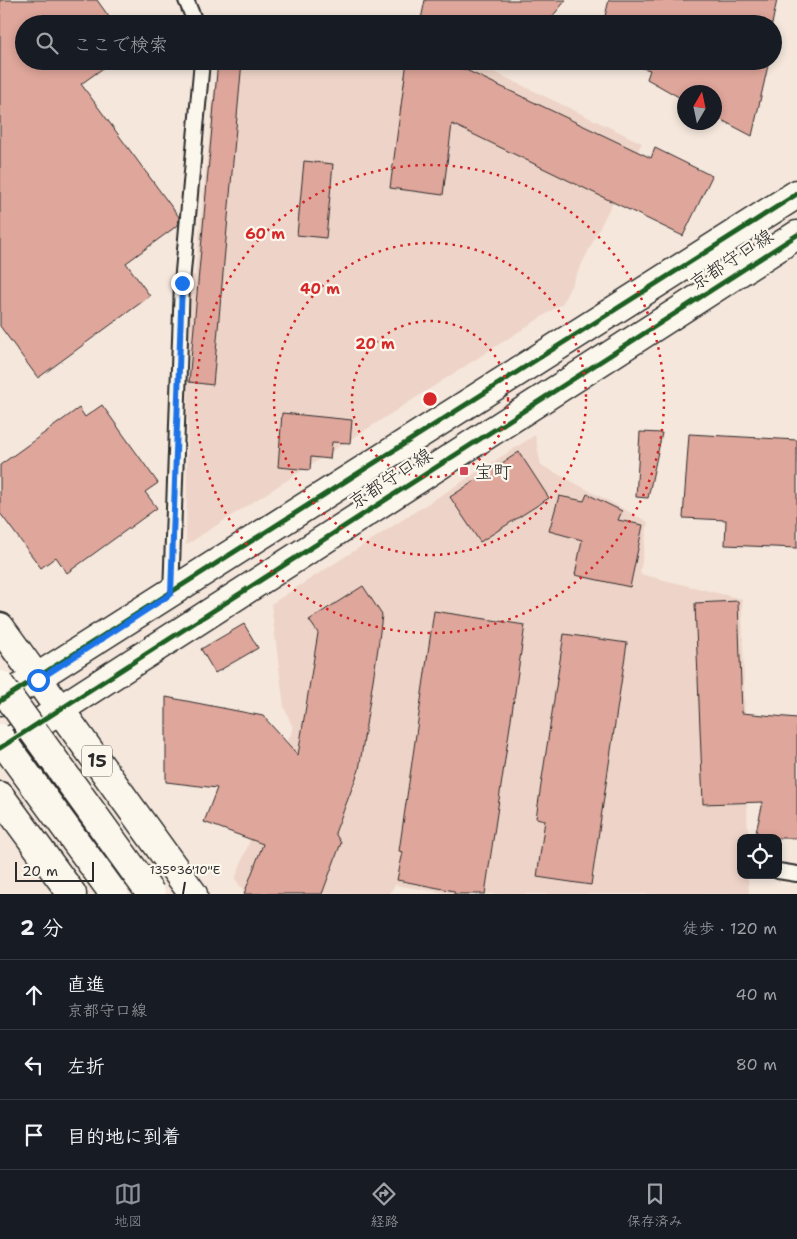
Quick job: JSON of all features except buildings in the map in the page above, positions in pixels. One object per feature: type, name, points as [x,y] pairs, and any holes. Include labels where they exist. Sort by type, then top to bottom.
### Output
[{"type":"main road","name":"京都守口線","points":[[0,702],[38,680],[797,194]]},
{"type":"main road","name":"京都守口線","points":[[0,748],[797,234]]},
{"type":"main road","name":"15","points":[[0,627],[193,894]]},
{"type":"main road","name":"15","points":[[0,685],[151,894]]},
{"type":"main road","points":[[0,738],[114,894]]},
{"type":"main road","points":[[0,796],[72,894]]},
{"type":"lane","points":[[186,0],[192,15]]},
{"type":"lane","points":[[171,594],[182,283],[201,70]]},
{"type":"lane","points":[[782,872],[797,874]]},
{"type":"shaded area","points":[[216,70],[490,70],[642,143],[562,304],[186,545],[190,275],[195,275]]},
{"type":"shaded area","points":[[535,435],[541,465],[648,522],[640,574],[742,599],[748,834],[737,834],[737,879],[748,879],[749,894],[451,894],[395,885],[389,894],[246,894],[235,879],[293,728],[284,707],[271,604]]},
{"type":"cycle path","points":[[0,701],[797,194]]},
{"type":"cycle path","points":[[0,748],[797,235]]},
{"type":"place","name":"宝町","points":[[464,471]]},
{"type":"route","points":[[38,680],[171,594],[182,283]]}]
